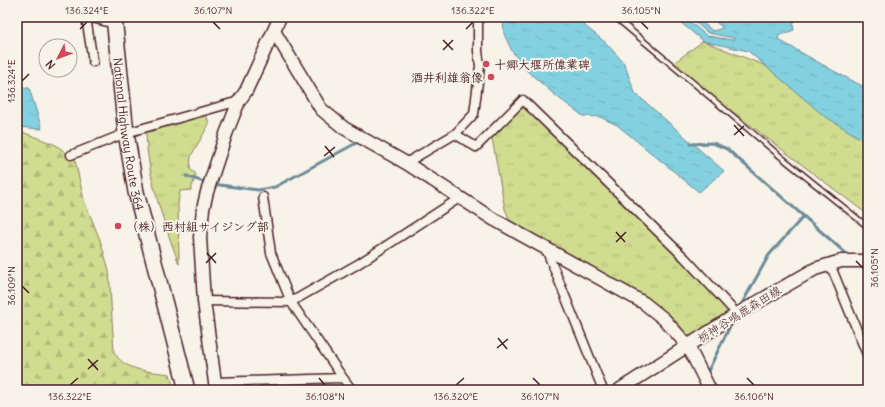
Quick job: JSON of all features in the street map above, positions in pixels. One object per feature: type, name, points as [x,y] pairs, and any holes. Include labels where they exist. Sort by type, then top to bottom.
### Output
[{"type":"highway","name":"National Highway Route 364","points":[[114,21],[126,133],[136,192],[187,390]]},
{"type":"street","points":[[93,62],[87,17],[114,21]]},
{"type":"street","points":[[280,17],[246,91],[239,101],[226,134],[203,209],[200,237],[204,301],[216,386],[344,378]]},
{"type":"street","points":[[406,163],[455,134],[474,114],[480,66],[478,51],[478,17]]},
{"type":"street","points":[[274,31],[321,109],[344,128],[406,163],[494,219],[644,303],[664,319],[688,346],[710,390]]},
{"type":"street","points":[[455,134],[476,147],[523,100],[685,258],[737,314]]},
{"type":"street","points":[[71,154],[126,133],[239,101]]},
{"type":"street","points":[[263,197],[271,253],[291,302],[352,390]]},
{"type":"street","points":[[204,301],[291,302],[358,264],[460,197]]},
{"type":"street","points":[[546,249],[603,390]]},
{"type":"street","name":"栃神谷鳴鹿森田線","points":[[619,390],[737,314],[797,279],[835,263],[868,261]]},
{"type":"street","points":[[835,263],[868,357]]},
{"type":"lane","points":[[615,17],[780,156],[868,227]]},
{"type":"green space","points":[[703,41],[766,66],[868,127],[868,215],[671,65]]},
{"type":"green space","points":[[523,100],[737,314],[688,346],[664,319],[513,227],[505,209],[491,133]]},
{"type":"green space","points":[[205,110],[209,124],[191,156],[190,169],[196,174],[191,190],[180,191],[178,204],[179,264],[156,197],[149,162],[146,127]]},
{"type":"green space","points":[[17,130],[56,145],[75,160],[84,200],[100,240],[109,270],[114,352],[119,359],[131,367],[146,371],[170,374],[174,390],[17,390]]},
{"type":"water","points":[[503,17],[574,17],[606,43],[624,63],[635,93],[724,171],[699,192],[617,125],[600,117],[583,116],[556,96],[525,69],[512,51],[504,34]]},
{"type":"water","points":[[674,17],[684,17],[707,36],[733,40],[734,38],[708,33],[689,17],[695,17],[713,31],[723,28],[710,17],[796,17],[793,25],[794,30],[778,36],[779,40],[868,89],[868,143],[823,115],[748,51],[703,41]]},
{"type":"water","points":[[17,88],[29,88],[42,129],[17,127]]},
{"type":"waterway","points":[[212,184],[258,190],[275,187],[360,141]]},
{"type":"waterway","points":[[690,144],[713,143],[727,149],[850,257]]},
{"type":"waterway","points":[[186,176],[207,183]]},
{"type":"waterway","points":[[740,307],[769,255],[803,217]]},
{"type":"waterway","points":[[860,265],[868,272]]},
{"type":"waterway","points":[[706,375],[732,322]]},
{"type":"waterway","points":[[699,390],[702,383]]},
{"type":"place","name":"十郷大堰所偉業碑","points":[[486,64]]},
{"type":"place","name":"酒井利雄翁像","points":[[491,77]]},
{"type":"place","name":"（株）西村組サイジング部","points":[[118,226]]}]
